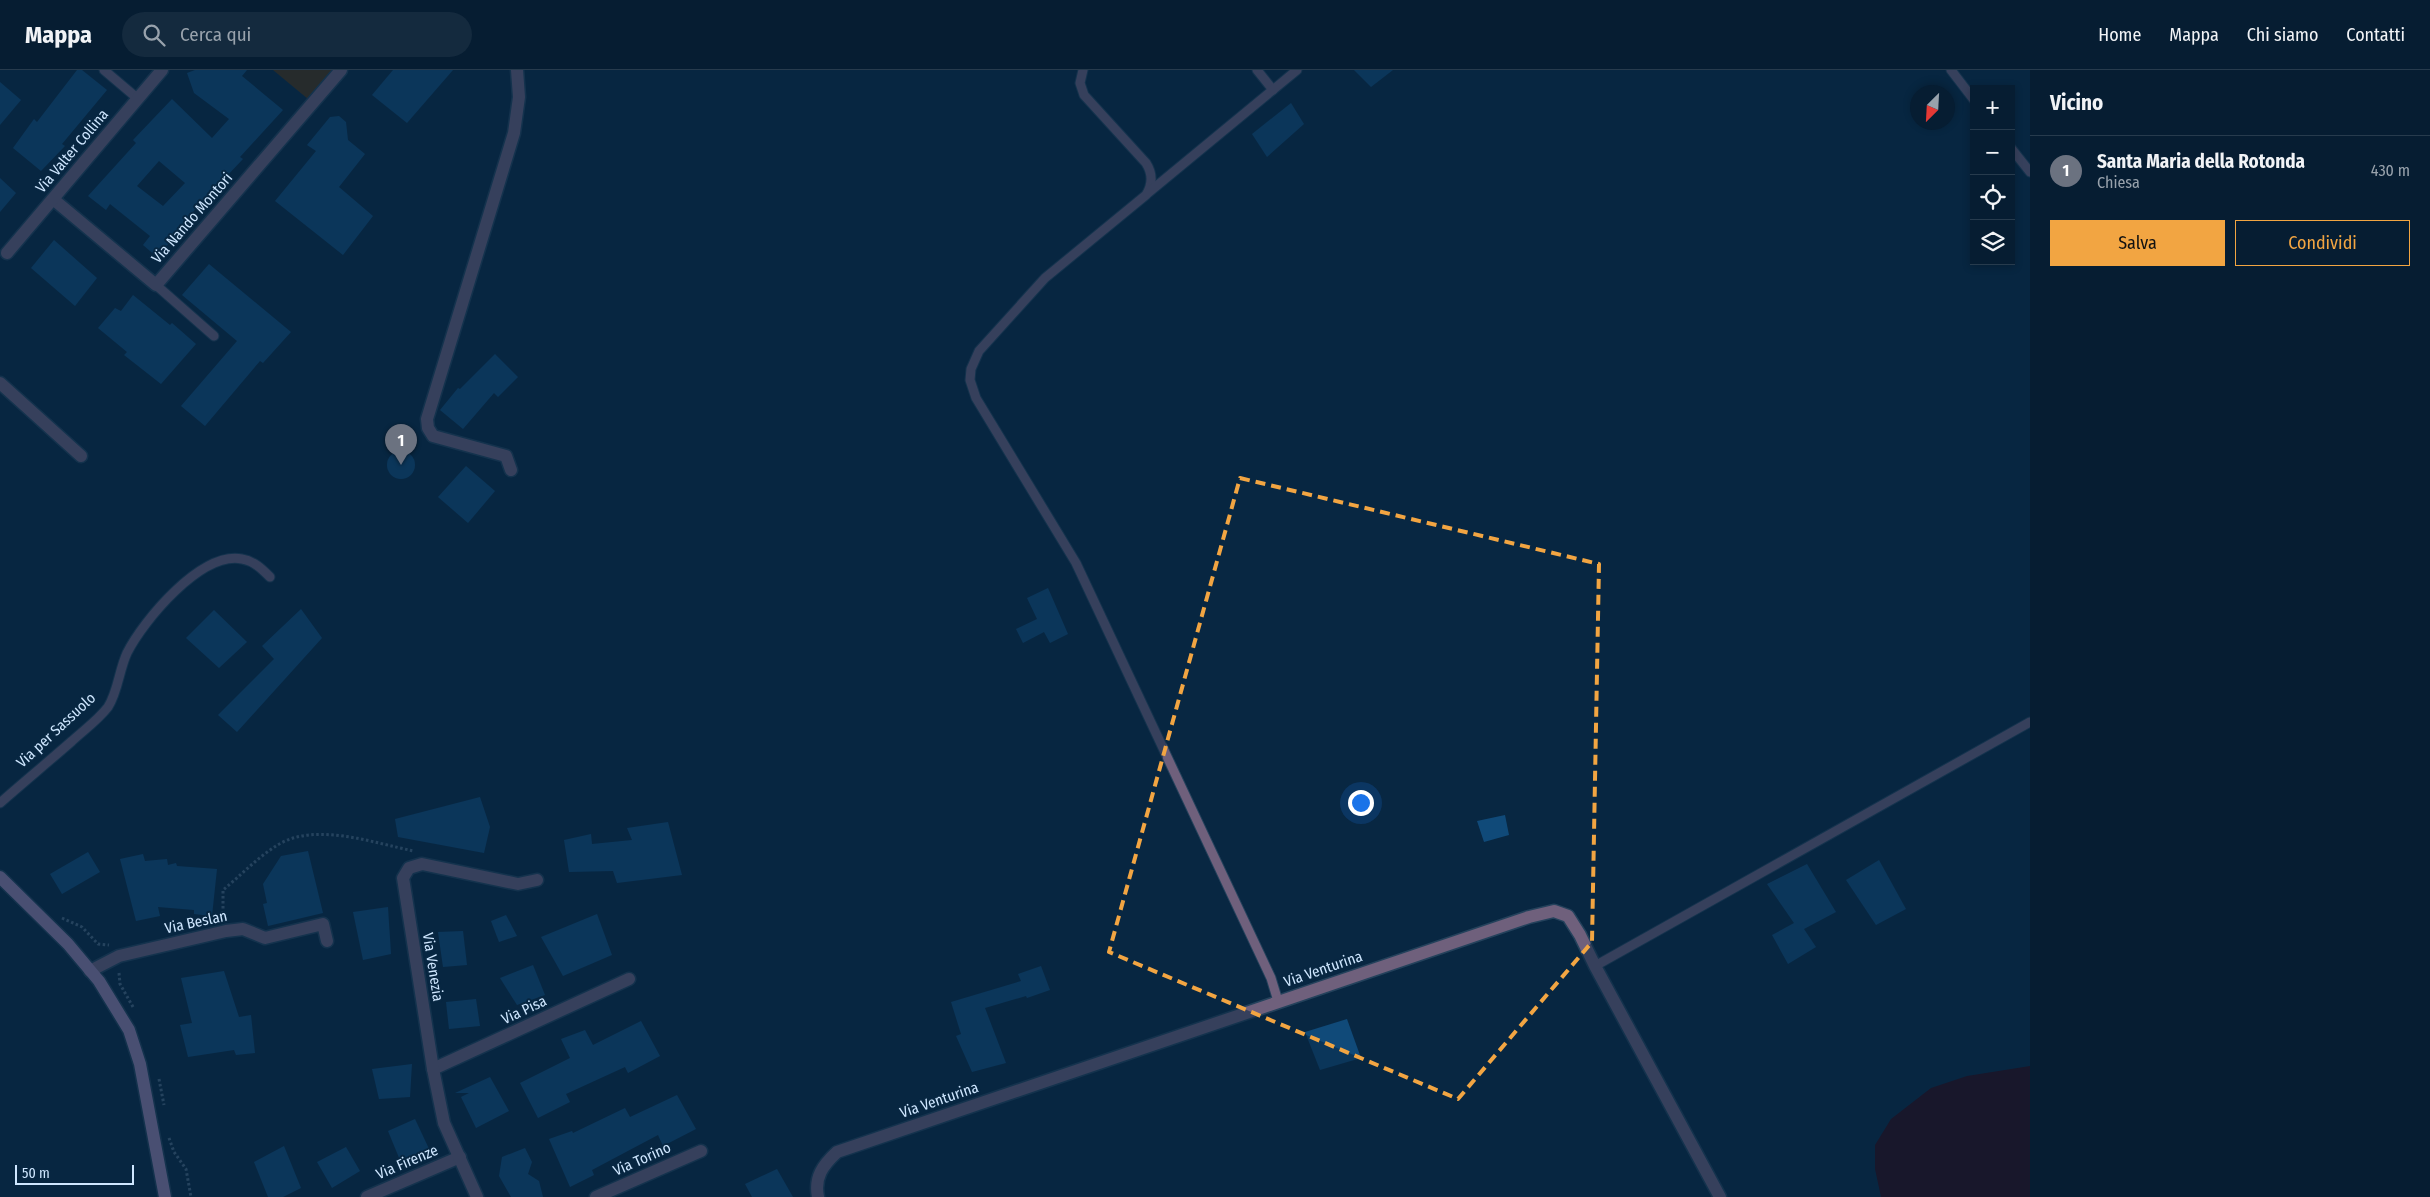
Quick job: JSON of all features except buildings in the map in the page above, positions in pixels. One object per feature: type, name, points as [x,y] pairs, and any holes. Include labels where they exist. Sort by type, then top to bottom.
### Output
[{"type":"main road","points":[[0,877],[68,944],[90,970],[129,1030],[144,1082],[164,1197]]},
{"type":"street","name":"Via Valter Collina","points":[[7,253],[162,70]]},
{"type":"street","name":"Via Nando Montori","points":[[52,199],[156,285],[341,70]]},
{"type":"street","points":[[511,470],[506,456],[434,436],[428,428],[427,419],[514,133],[519,97],[517,70]]},
{"type":"street","points":[[0,383],[82,456]]},
{"type":"street","name":"Via Venezia","points":[[477,1197],[444,1123],[433,1069],[403,884],[405,872],[414,865],[422,864],[518,884],[537,880]]},
{"type":"street","name":"Via Venturina","points":[[818,1197],[816,1186],[822,1165],[837,1152],[1543,913],[1554,912],[1568,916],[1580,935],[1594,966],[1720,1197]]},
{"type":"street","name":"Via Beslan","points":[[90,970],[119,956],[243,929],[265,938],[323,924],[327,941]]},
{"type":"street","name":"Via Pisa","points":[[433,1069],[629,979]]},
{"type":"street","name":"Via Torino","points":[[596,1197],[701,1151]]},
{"type":"street","name":"Via Firenze","points":[[367,1197],[460,1157]]},
{"type":"lane","points":[[104,70],[137,98]]},
{"type":"lane","points":[[1083,70],[1080,83],[1084,95],[1151,171],[1150,188],[1146,195]]},
{"type":"lane","points":[[1257,70],[1273,90]]},
{"type":"lane","points":[[1278,1002],[1271,978],[1076,563],[976,398],[970,380],[973,361],[979,351],[1045,278],[1297,70]]},
{"type":"lane","points":[[1951,70],[1970,95]]},
{"type":"lane","points":[[2015,153],[2030,172]]},
{"type":"lane","points":[[156,285],[214,336]]},
{"type":"lane","name":"Via per Sassuolo","points":[[0,803],[108,706],[127,652],[146,622],[174,592],[202,570],[229,560],[241,558],[261,568],[270,578]]},
{"type":"lane","points":[[1594,966],[2030,722]]},
{"type":"path","points":[[216,923],[223,914],[223,890],[276,845],[305,835],[326,834],[418,852]]},
{"type":"path","points":[[56,912],[82,927],[98,944],[113,946],[119,956]]},
{"type":"highlighted area","points":[[1240,478],[1599,564],[1592,942],[1458,1099],[1109,952]]},
{"type":"shaded area","points":[[273,70],[333,70],[308,99]]},
{"type":"shaded area","points":[[2030,1066],[2030,1197],[1881,1197],[1875,1169],[1875,1145],[1891,1119],[1931,1088],[1967,1076]]},
{"type":"place","name":"Santa Maria della Rotonda","points":[[401,465]]}]
